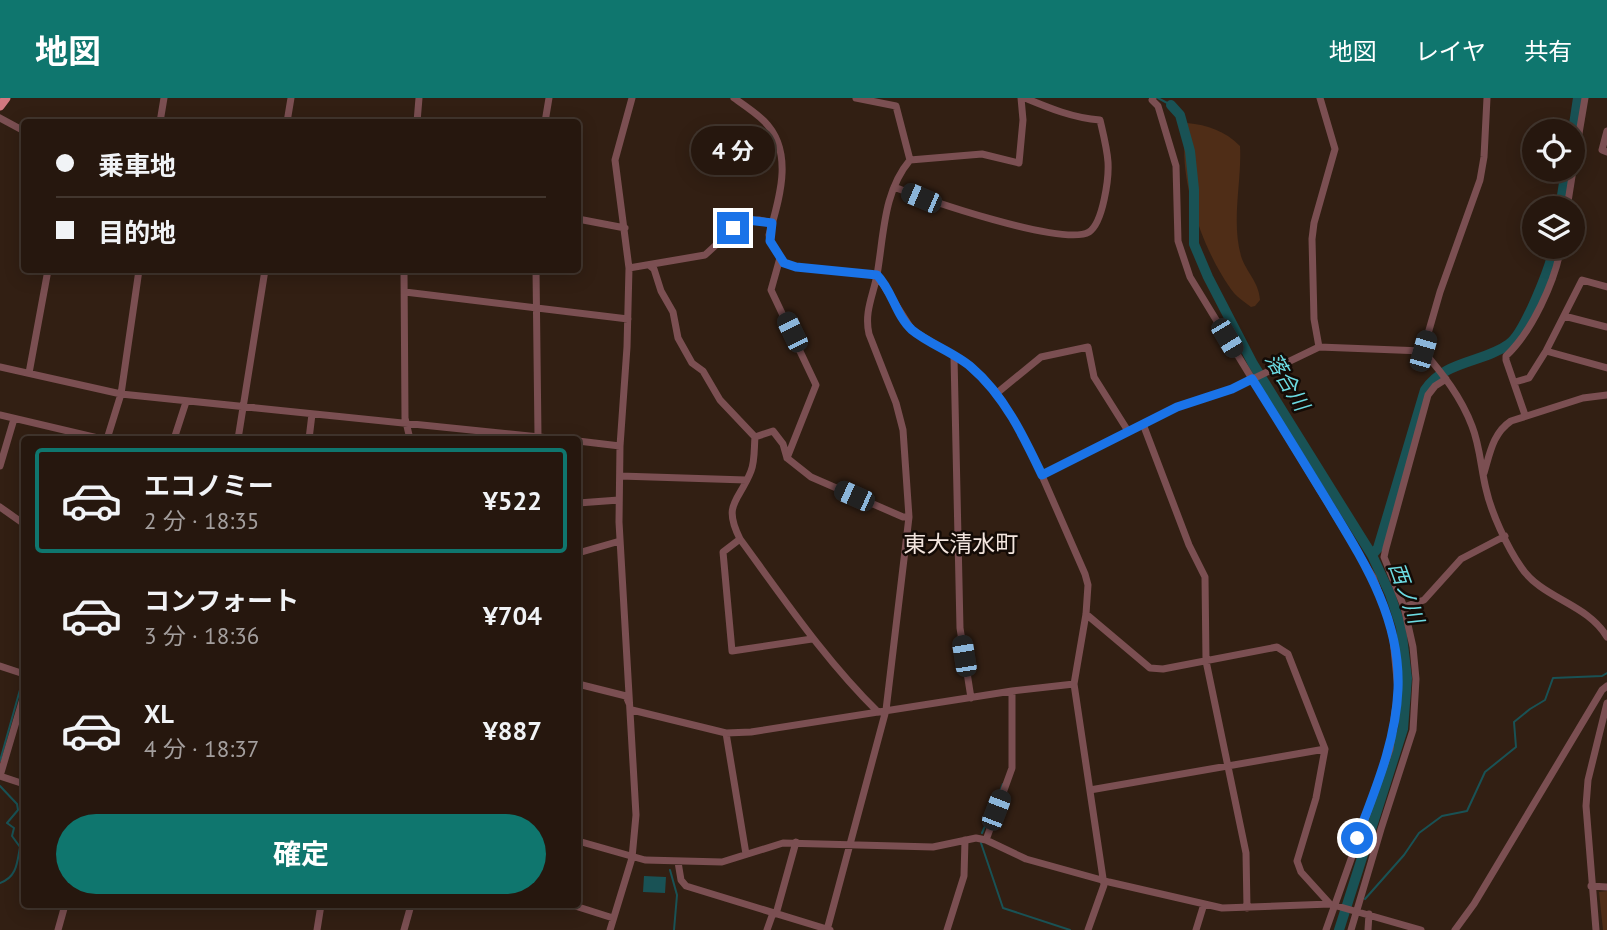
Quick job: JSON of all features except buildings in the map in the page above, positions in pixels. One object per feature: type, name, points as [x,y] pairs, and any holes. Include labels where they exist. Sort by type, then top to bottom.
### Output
[{"type":"main road","points":[[0,106],[6,98]]},
{"type":"street","points":[[160,119],[164,98]]},
{"type":"street","points":[[287,119],[290,98]]},
{"type":"street","points":[[417,119],[419,98]]},
{"type":"street","points":[[546,119],[549,98]]},
{"type":"street","points":[[610,930],[632,858],[636,815],[632,710],[620,541],[620,446],[629,268],[615,160],[632,98]]},
{"type":"street","points":[[734,98],[764,121],[779,145],[782,183],[770,241],[784,263],[796,267],[877,275]]},
{"type":"street","points":[[856,98],[896,106],[909,160]]},
{"type":"street","points":[[678,862],[681,880],[686,886],[829,930],[891,682],[895,622],[909,517],[903,430],[896,403],[866,322],[877,275],[882,231],[894,187],[898,174],[909,160],[982,154],[1020,163],[1023,98],[1067,114],[1100,120],[1108,162],[1106,188],[1098,218],[1087,234],[1068,236],[1028,228],[941,205],[894,187]]},
{"type":"street","points":[[1153,98],[1170,141],[1176,166],[1178,241],[1190,277],[1373,577],[1387,615],[1398,669],[1390,749],[1326,930]]},
{"type":"street","points":[[1319,347],[1314,319],[1312,239],[1335,149],[1320,98]]},
{"type":"street","points":[[1423,351],[1440,292],[1480,180],[1484,157],[1486,98]]},
{"type":"street","points":[[1581,119],[1585,98]]},
{"type":"street","points":[[0,118],[21,129]]},
{"type":"street","points":[[1607,131],[1602,150],[1607,152]]},
{"type":"street","points":[[581,220],[625,228]]},
{"type":"street","points":[[629,268],[705,255],[741,222],[759,220],[772,223]]},
{"type":"street","points":[[780,258],[771,290],[816,386],[788,458]]},
{"type":"street","points":[[1525,415],[1506,356],[1527,332],[1557,259]]},
{"type":"street","points":[[649,265],[654,269],[673,312],[678,338],[692,363],[704,371],[720,400],[755,437]]},
{"type":"street","points":[[29,373],[47,273]]},
{"type":"street","points":[[105,436],[121,394],[139,273]]},
{"type":"street","points":[[238,436],[264,273]]},
{"type":"street","points":[[404,273],[406,422],[409,436]]},
{"type":"street","points":[[0,367],[121,394],[538,436],[536,273]]},
{"type":"street","points":[[877,275],[909,327],[969,365],[997,393],[1042,475],[1085,574],[1088,585],[1086,614],[1073,684],[1103,881],[1088,930]]},
{"type":"street","points":[[1515,382],[1529,378],[1546,351],[1582,280],[1607,287]]},
{"type":"street","points":[[405,292],[628,319]]},
{"type":"street","points":[[1564,316],[1607,327]]},
{"type":"street","points":[[997,393],[1041,358],[1088,347],[1094,377],[1128,431]]},
{"type":"street","points":[[1042,475],[1177,407],[1232,389],[1319,347],[1423,351],[1460,398],[1473,428],[1486,492],[1520,567],[1529,578],[1591,618],[1607,637]]},
{"type":"street","points":[[1546,351],[1607,368]]},
{"type":"street","points":[[954,357],[961,635],[971,698]]},
{"type":"street","points":[[1351,930],[1355,910],[1413,730],[1415,664],[1404,607],[1384,557],[1429,395],[1443,375]]},
{"type":"street","points":[[1483,475],[1501,428],[1525,415],[1583,398],[1607,395]]},
{"type":"street","points":[[175,436],[186,402]]},
{"type":"street","points":[[309,436],[312,414]]},
{"type":"street","points":[[0,415],[90,436]]},
{"type":"street","points":[[0,466],[14,419]]},
{"type":"street","points":[[1143,424],[1189,545],[1205,578],[1206,661],[1245,853],[1247,908]]},
{"type":"street","points":[[755,437],[773,430],[783,444],[788,458],[811,477],[903,517],[909,517]]},
{"type":"street","points":[[755,437],[751,471],[732,511],[732,522],[740,538],[812,639],[851,685],[882,711]]},
{"type":"street","points":[[581,441],[620,446]]},
{"type":"street","points":[[620,476],[746,480]]},
{"type":"street","points":[[581,503],[620,499]]},
{"type":"street","points":[[0,507],[21,522]]},
{"type":"street","points":[[1404,607],[1424,600],[1461,559],[1505,536]]},
{"type":"street","points":[[740,538],[723,552],[732,651],[812,639]]},
{"type":"street","points":[[581,552],[620,541]]},
{"type":"street","points":[[1086,614],[1150,668],[1163,669],[1277,647],[1288,654],[1325,749],[1316,798],[1297,861],[1301,872],[1335,905]]},
{"type":"street","points":[[0,666],[21,673]]},
{"type":"street","points":[[632,710],[726,733],[751,732],[1073,684]]},
{"type":"street","points":[[581,685],[626,696],[632,710]]},
{"type":"street","points":[[1455,930],[1474,904],[1607,686]]},
{"type":"street","points":[[986,840],[1013,768],[1012,691]]},
{"type":"street","points":[[1596,930],[1586,806],[1588,780],[1607,704]]},
{"type":"street","points":[[21,705],[0,776],[21,783]]},
{"type":"street","points":[[726,733],[746,854]]},
{"type":"street","points":[[1090,790],[1325,749]]},
{"type":"street","points":[[581,842],[632,858],[722,862],[783,843],[933,847],[976,838],[1026,859],[1103,881],[1222,908],[1335,905],[1421,930]]},
{"type":"street","points":[[947,930],[964,876],[965,840]]},
{"type":"street","points":[[767,930],[796,842]]},
{"type":"street","points":[[1591,886],[1607,887]]},
{"type":"street","points":[[1196,930],[1204,904]]},
{"type":"street","points":[[58,930],[64,908]]},
{"type":"street","points":[[317,930],[321,908]]},
{"type":"street","points":[[404,930],[410,908]]},
{"type":"street","points":[[581,908],[614,918]]},
{"type":"street","points":[[1368,914],[1368,930]]},
{"type":"shaded area","points":[[1187,123],[1216,130],[1240,146],[1238,242],[1243,262],[1259,294],[1260,300],[1255,306],[1251,307],[1234,293],[1202,235],[1188,189],[1184,143]]},
{"type":"shaded area","points":[[1607,891],[1607,930],[1603,930],[1599,892]]},
{"type":"water","points":[[644,876],[666,877],[665,893],[643,892]]},
{"type":"waterway","points":[[1158,98],[1171,105]]},
{"type":"waterway","name":"西ノ川","points":[[1575,119],[1578,98]]},
{"type":"waterway","name":"落合川","points":[[1171,105],[1180,115],[1190,151],[1194,189],[1194,244],[1208,277],[1253,364],[1372,555],[1390,594],[1401,627],[1407,678],[1403,729],[1339,930]]},
{"type":"waterway","name":"西ノ川","points":[[1562,196],[1564,182]]},
{"type":"waterway","name":"西ノ川","points":[[1372,555],[1378,548],[1425,390],[1443,373],[1499,350],[1515,338],[1536,299],[1551,259]]},
{"type":"waterway","points":[[1365,899],[1404,855],[1419,833],[1442,816],[1467,811],[1485,772],[1516,747],[1514,722],[1545,700],[1553,678],[1602,676],[1607,673]]},
{"type":"waterway","points":[[0,761],[21,686]]},
{"type":"waterway","points":[[982,833],[1003,784]]},
{"type":"waterway","points":[[0,786],[17,804],[18,810],[7,823],[14,828],[12,836],[20,847],[13,873],[0,883]]},
{"type":"waterway","points":[[981,843],[1003,908],[1070,930]]},
{"type":"waterway","points":[[670,870],[677,895],[674,930]]},
{"type":"district","name":"東大清水町","points":[[961,544]]},
{"type":"route","points":[[733,228],[747,220],[772,223],[769,235],[775,251],[784,263],[796,267],[880,277],[912,330],[969,365],[997,393],[1042,475],[1177,407],[1232,389],[1252,379],[1373,577],[1393,639],[1398,690],[1390,749],[1357,838]]}]
